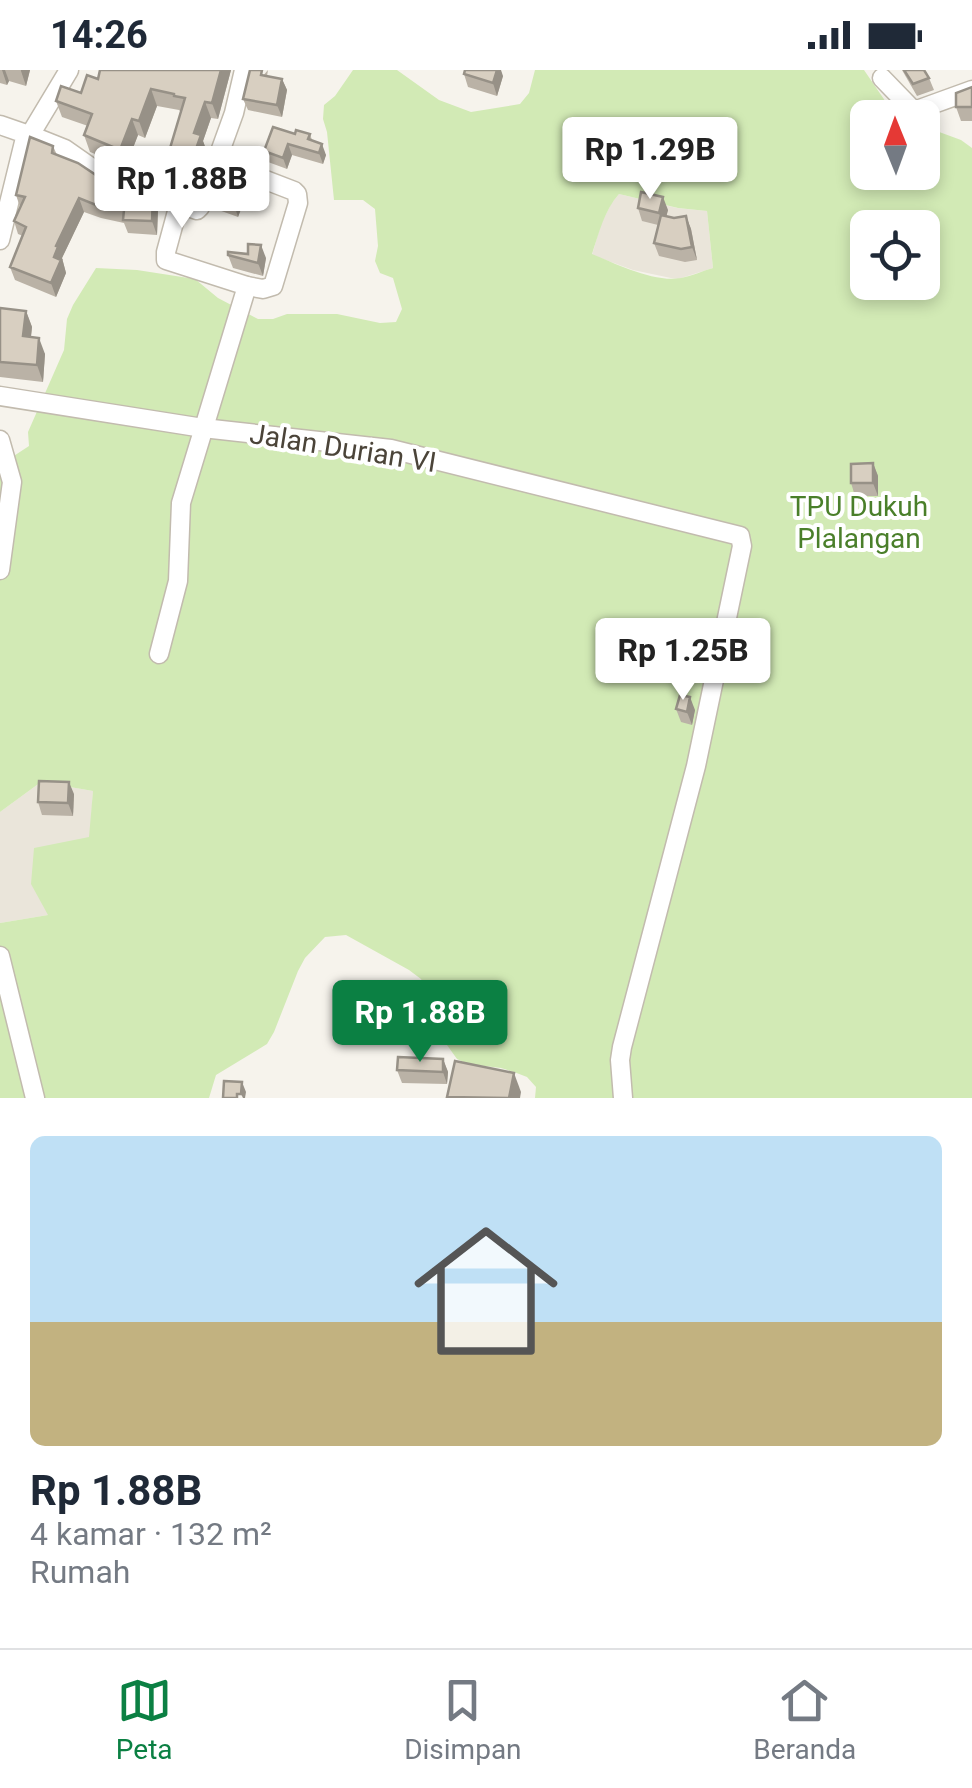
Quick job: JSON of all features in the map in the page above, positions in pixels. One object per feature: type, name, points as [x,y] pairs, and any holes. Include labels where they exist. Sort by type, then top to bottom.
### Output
[{"type":"street","points":[[0,240],[28,134],[69,70]]},
{"type":"street","points":[[0,125],[64,149],[104,177],[193,209],[200,207],[234,113],[242,74]]},
{"type":"street","points":[[882,78],[914,112],[972,90]]},
{"type":"street","points":[[180,204],[166,260],[247,286],[273,286],[298,198],[294,191],[216,161]]},
{"type":"street","points":[[158,654],[178,582],[181,503],[247,286]]},
{"type":"street","name":"Jalan Durian VI","points":[[0,396],[203,428],[391,450],[740,536],[742,546],[696,766],[622,1047],[623,1098]]},
{"type":"street","points":[[0,440],[12,482],[0,570]]},
{"type":"street","points":[[0,956],[35,1098]]},
{"type":"shaded area","points":[[619,194],[707,211],[713,268],[678,279],[633,270],[592,255],[601,224]]},
{"type":"shaded area","points":[[41,782],[93,791],[90,837],[48,915],[0,923],[0,812]]},
{"type":"green space","name":"TPU Dukuh Plalangan","points":[[353,70],[397,70],[439,100],[471,112],[520,104],[529,93],[535,70],[864,70],[884,100],[850,100],[850,190],[940,190],[940,132],[972,148],[972,1098],[535,1098],[536,1087],[527,1077],[457,1059],[432,1024],[430,996],[421,979],[346,935],[325,937],[305,958],[267,1044],[216,1075],[209,1098],[0,1098],[0,923],[48,915],[31,884],[34,848],[89,837],[93,791],[41,782],[0,812],[0,465],[29,446],[28,432],[64,350],[67,319],[96,268],[195,279],[218,298],[258,319],[287,314],[337,314],[380,323],[396,322],[402,309],[393,278],[380,273],[375,261],[375,209],[363,200],[334,200],[324,105]],"holes":[[[619,194],[707,211],[713,268],[681,278],[659,278],[592,254],[606,215]]]},
{"type":"building","points":[[100,70],[221,70],[212,103],[205,102],[194,133],[201,135],[191,163],[168,155],[185,98],[174,94],[151,89],[139,121],[132,119],[120,150],[84,135],[92,114],[56,101],[61,86],[81,93],[87,75],[98,79]]},
{"type":"building","points":[[250,70],[262,70],[261,75],[282,79],[277,105],[243,99]]},
{"type":"building","points":[[465,70],[497,70],[493,83],[464,74]]},
{"type":"building","points":[[904,70],[924,70],[929,78],[913,84]]},
{"type":"building","points":[[972,87],[972,107],[956,107],[956,93]]},
{"type":"building","points":[[273,127],[310,134],[308,139],[322,144],[319,153],[288,144],[283,158],[264,151]]},
{"type":"building","points":[[30,137],[53,146],[52,153],[124,185],[123,192],[153,196],[152,221],[123,220],[124,210],[79,198],[56,246],[54,257],[61,260],[51,283],[10,267],[26,227],[14,221],[25,197],[16,195]]},
{"type":"building","points":[[219,165],[233,170],[228,184],[239,188],[234,204],[208,195]]},
{"type":"building","points":[[641,192],[663,197],[659,213],[638,208]]},
{"type":"building","points":[[661,215],[686,216],[692,247],[681,249],[654,243]]},
{"type":"building","points":[[248,244],[261,245],[258,263],[228,255],[248,254]]},
{"type":"building","points":[[0,308],[26,311],[23,336],[39,338],[37,365],[0,362]]},
{"type":"building","points":[[873,463],[873,483],[851,483],[851,464]]},
{"type":"building","points":[[680,695],[690,697],[687,712],[676,709]]},
{"type":"building","points":[[39,781],[69,782],[68,803],[38,802]]},
{"type":"building","points":[[398,1057],[443,1059],[443,1072],[397,1070]]},
{"type":"building","points":[[455,1061],[514,1073],[509,1098],[447,1097]]},
{"type":"building","points":[[224,1081],[242,1082],[237,1098],[223,1098]]}]
